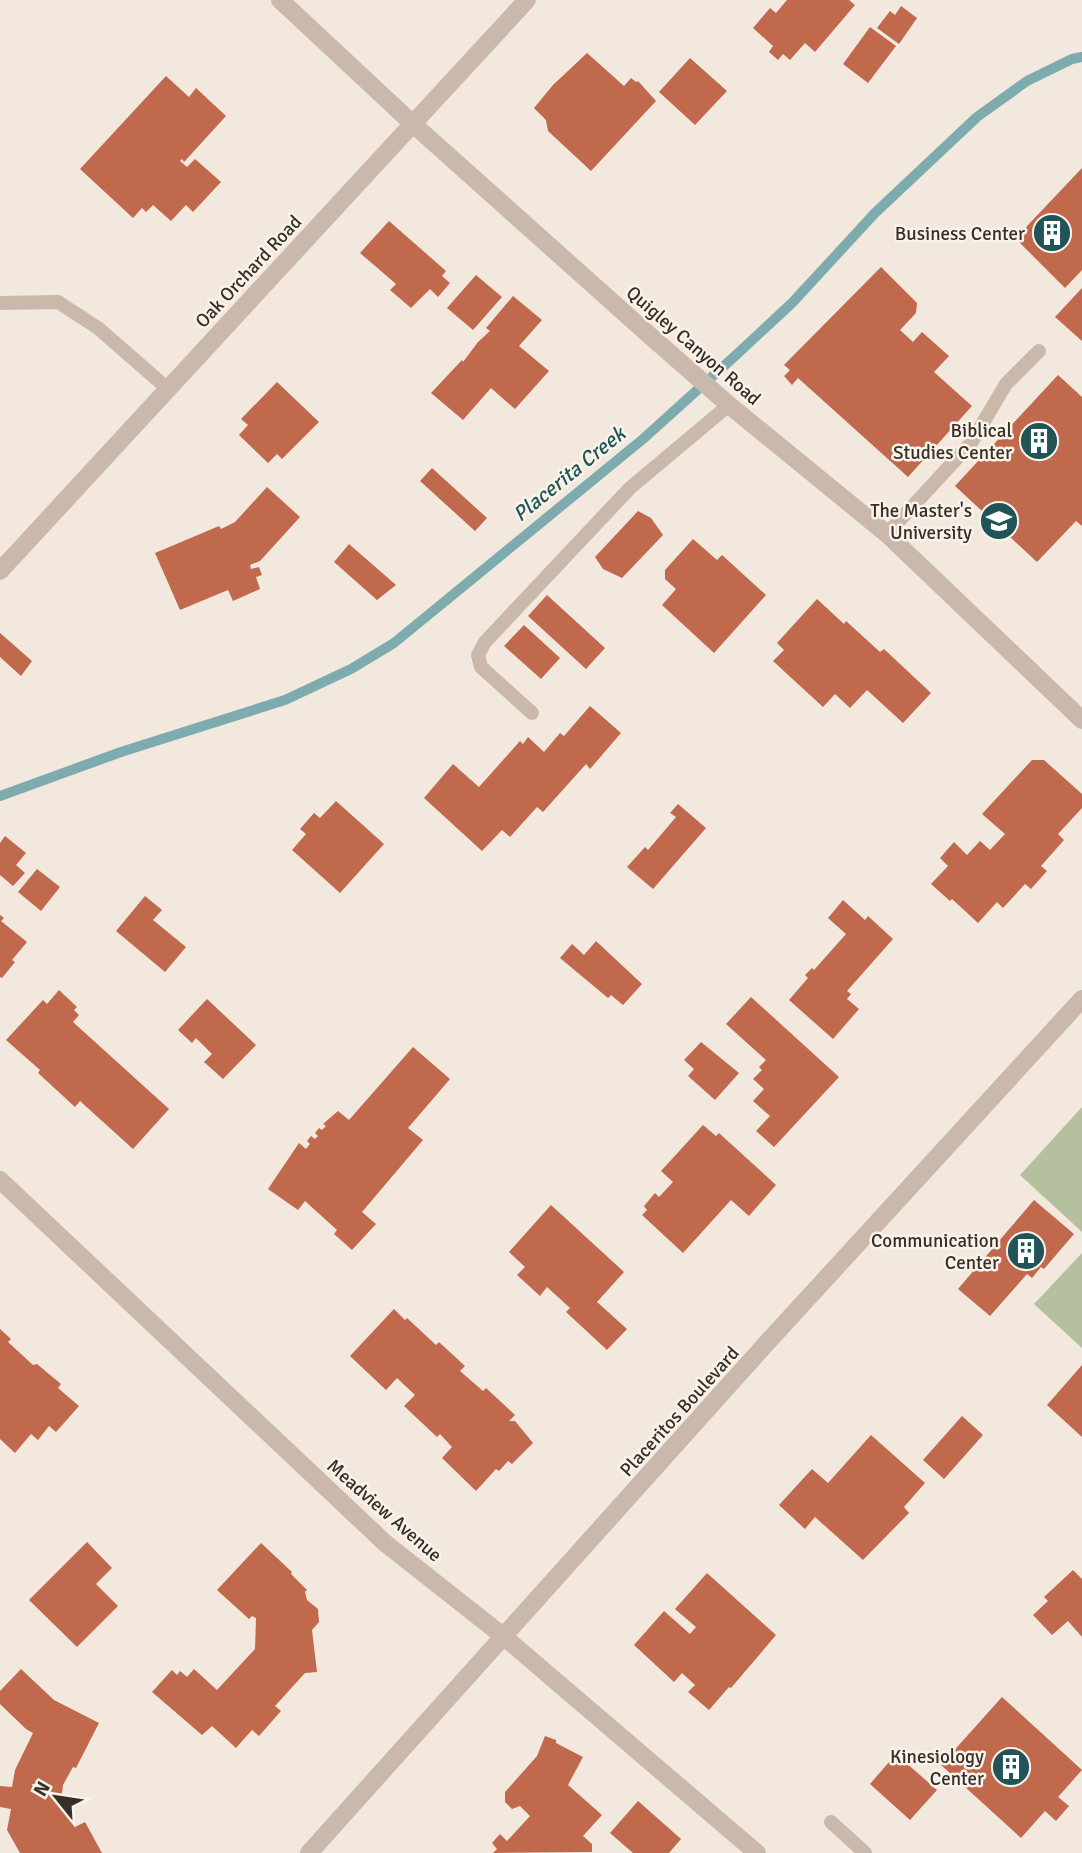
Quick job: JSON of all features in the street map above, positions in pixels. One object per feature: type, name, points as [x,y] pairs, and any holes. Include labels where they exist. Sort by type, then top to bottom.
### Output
[{"type":"street","name":"Quigley Canyon Road","points":[[279,0],[413,124],[729,405],[887,534],[1082,720]]},
{"type":"street","name":"Oak Orchard Road","points":[[0,571],[527,0]]},
{"type":"street","name":"Placeritos Boulevard","points":[[309,1853],[764,1346],[1082,999]]},
{"type":"street","name":"Meadview Avenue","points":[[0,1180],[385,1543],[503,1636],[757,1853]]},
{"type":"lane","points":[[0,303],[58,302],[98,328],[168,389]]},
{"type":"lane","points":[[887,534],[971,443],[1006,384],[1038,351]]},
{"type":"lane","points":[[532,713],[481,667],[478,655],[485,642],[630,488],[729,405]]},
{"type":"lane","points":[[831,1822],[865,1853]]},
{"type":"green space","points":[[1082,1107],[1082,1232],[1020,1175]]},
{"type":"green space","points":[[1082,1253],[1082,1348],[1034,1304]]},
{"type":"building","points":[[787,0],[849,0],[855,5],[815,52],[805,43],[790,60],[783,54],[778,60],[769,52],[773,46],[753,28],[770,8],[776,13]]},
{"type":"building","points":[[901,6],[917,18],[899,44],[877,28],[890,11],[895,15]]},
{"type":"building","points":[[870,27],[896,46],[868,83],[843,64]]},
{"type":"building","points":[[587,53],[624,86],[631,78],[638,81],[656,101],[591,171],[548,131],[546,120],[534,108],[553,85]]},
{"type":"building","points":[[690,58],[727,91],[695,125],[659,92]]},
{"type":"building","points":[[166,76],[189,97],[196,88],[226,116],[184,162],[182,159],[180,161],[187,167],[195,159],[221,182],[193,212],[186,205],[171,221],[153,205],[146,212],[142,208],[133,218],[80,169]]},
{"type":"building","name":"Business Center","points":[[1082,168],[1082,270],[1065,288],[1017,240]]},
{"type":"building","points":[[389,221],[446,271],[442,276],[450,283],[438,297],[430,289],[411,308],[390,290],[396,284],[360,253]]},
{"type":"building","points":[[881,267],[917,303],[916,313],[900,330],[913,342],[922,332],[949,356],[934,372],[972,406],[908,477],[798,378],[792,385],[784,376],[790,370],[784,365]]},
{"type":"building","points":[[476,275],[502,297],[473,330],[447,308]]},
{"type":"building","points":[[1082,288],[1082,341],[1055,317]]},
{"type":"building","points":[[513,296],[542,320],[519,346],[549,371],[515,409],[491,388],[463,420],[431,393],[490,331],[486,328]]},
{"type":"building","name":"Biblical Studies Center","points":[[1058,375],[1082,397],[1082,526],[1076,521],[1037,562],[955,486]]},
{"type":"building","points":[[277,382],[319,422],[282,459],[277,454],[268,463],[239,435],[248,425],[241,419]]},
{"type":"building","points":[[432,468],[487,518],[475,531],[420,481]]},
{"type":"building","points":[[267,487],[300,517],[260,561],[250,565],[251,569],[259,567],[262,575],[256,577],[260,589],[233,601],[228,590],[180,610],[155,553],[235,522]]},
{"type":"building","points":[[638,511],[651,518],[663,535],[622,578],[603,569],[595,557]]},
{"type":"building","points":[[693,539],[717,560],[722,555],[766,595],[714,653],[662,605],[676,589],[665,579],[665,570]]},
{"type":"building","points":[[349,544],[396,585],[377,600],[334,562]]},
{"type":"building","points":[[547,595],[605,648],[586,669],[528,616]]},
{"type":"building","points":[[817,599],[880,652],[884,649],[931,693],[903,723],[867,690],[850,708],[835,694],[823,707],[773,661],[784,650],[777,643]]},
{"type":"building","points":[[524,625],[560,658],[541,679],[504,646]]},
{"type":"building","points":[[0,633],[32,661],[21,676],[0,657]]},
{"type":"building","points":[[590,706],[621,733],[590,769],[586,764],[543,812],[537,807],[510,837],[502,830],[482,851],[424,798],[453,764],[479,787],[520,741],[523,744],[528,737],[544,752],[560,733],[564,736]]},
{"type":"building","points":[[1032,760],[1044,760],[1082,794],[1082,808],[1058,834],[1064,840],[1041,866],[1047,871],[1031,889],[1025,884],[1003,908],[997,902],[978,923],[931,884],[948,866],[940,858],[954,842],[967,855],[980,841],[990,850],[1005,834],[982,814]]},
{"type":"building","points":[[336,801],[384,844],[340,893],[292,850],[306,834],[300,829],[314,813],[320,818]]},
{"type":"building","points":[[678,804],[706,828],[653,889],[627,867],[645,847],[648,850],[676,817],[670,813]]},
{"type":"building","points":[[5,836],[26,853],[16,865],[25,873],[13,886],[0,875],[0,843]]},
{"type":"building","points":[[37,869],[60,887],[41,911],[18,892]]},
{"type":"building","points":[[145,896],[162,910],[153,920],[186,947],[165,972],[116,931]]},
{"type":"building","points":[[843,900],[865,920],[868,916],[893,939],[847,991],[851,994],[847,999],[859,1009],[833,1039],[789,1000],[808,978],[805,975],[812,968],[814,970],[846,934],[828,918]]},
{"type":"building","points":[[0,915],[4,918],[1,921],[27,942],[2,978],[0,977]]},
{"type":"building","points":[[596,941],[642,984],[623,1005],[611,995],[608,998],[560,958],[572,944],[584,955]]},
{"type":"building","points":[[59,990],[77,1007],[74,1010],[79,1015],[73,1022],[169,1109],[133,1149],[80,1101],[75,1107],[38,1073],[40,1070],[6,1040],[43,1000],[47,1004]]},
{"type":"building","points":[[751,997],[839,1077],[774,1147],[756,1131],[770,1116],[753,1101],[764,1089],[753,1079],[762,1070],[759,1067],[766,1060],[726,1024]]},
{"type":"building","points":[[207,999],[256,1045],[223,1079],[204,1062],[212,1054],[196,1038],[192,1043],[178,1030]]},
{"type":"building","points":[[701,1042],[739,1073],[715,1100],[688,1076],[694,1069],[684,1060]]},
{"type":"building","points":[[413,1047],[450,1079],[408,1128],[423,1140],[362,1212],[376,1224],[352,1250],[334,1234],[337,1230],[305,1201],[298,1210],[268,1189],[299,1143],[306,1149],[311,1136],[315,1139],[319,1128],[322,1130],[326,1126],[323,1124],[338,1111],[349,1120]]},
{"type":"building","points":[[703,1125],[716,1136],[719,1133],[776,1185],[749,1216],[731,1200],[683,1253],[642,1215],[647,1210],[644,1206],[655,1193],[659,1197],[673,1182],[661,1171]]},
{"type":"building","name":"Communication Center","points":[[1034,1200],[1074,1234],[1044,1269],[1041,1267],[1032,1278],[1027,1274],[990,1316],[958,1289]]},
{"type":"building","points":[[551,1205],[624,1272],[597,1302],[627,1329],[607,1350],[566,1312],[570,1308],[547,1287],[540,1296],[517,1275],[525,1267],[509,1252]]},
{"type":"building","points":[[394,1309],[436,1345],[439,1342],[465,1366],[460,1371],[483,1391],[486,1388],[515,1415],[509,1421],[515,1421],[533,1443],[512,1464],[508,1461],[499,1471],[496,1469],[476,1491],[442,1458],[452,1447],[440,1434],[437,1437],[404,1406],[415,1395],[397,1378],[386,1390],[350,1356]]},
{"type":"building","points":[[0,1329],[11,1339],[8,1342],[33,1365],[37,1364],[61,1384],[58,1388],[79,1406],[56,1432],[49,1426],[38,1440],[31,1434],[15,1453],[0,1439]]},
{"type":"building","points":[[1082,1365],[1082,1437],[1047,1405]]},
{"type":"building","points":[[962,1416],[983,1435],[944,1479],[923,1460]]},
{"type":"building","points":[[871,1435],[925,1483],[904,1507],[909,1513],[863,1560],[815,1517],[805,1529],[779,1505],[812,1469],[828,1483]]},
{"type":"building","points":[[87,1542],[112,1568],[96,1584],[118,1606],[77,1647],[29,1600]]},
{"type":"building","points":[[261,1543],[292,1572],[307,1590],[307,1600],[318,1609],[319,1622],[312,1630],[317,1672],[305,1673],[275,1706],[281,1711],[259,1736],[252,1730],[236,1748],[212,1726],[202,1735],[152,1692],[172,1670],[177,1675],[180,1671],[187,1677],[194,1669],[217,1690],[255,1649],[256,1618],[252,1616],[249,1619],[217,1590]]},
{"type":"building","points":[[1073,1570],[1082,1579],[1082,1637],[1068,1621],[1052,1635],[1033,1615],[1048,1601],[1044,1597]]},
{"type":"building","points":[[707,1573],[776,1635],[709,1710],[688,1692],[695,1685],[682,1673],[674,1682],[634,1645],[664,1611],[690,1634],[696,1627],[675,1609]]},
{"type":"building","points":[[21,1669],[54,1700],[99,1723],[76,1768],[73,1767],[63,1785],[61,1801],[75,1827],[85,1822],[102,1853],[20,1853],[7,1830],[11,1809],[0,1807],[0,1786],[12,1787],[15,1770],[33,1733],[0,1704],[0,1691]]},
{"type":"building","name":"Kinesiology Center","points":[[1002,1697],[1082,1770],[1058,1797],[1069,1806],[1056,1821],[1045,1811],[1021,1838],[941,1765]]},
{"type":"building","points":[[545,1736],[583,1757],[568,1785],[602,1815],[583,1836],[592,1844],[592,1852],[493,1853],[497,1849],[492,1843],[500,1834],[507,1841],[530,1816],[520,1806],[512,1809],[505,1802],[505,1792],[537,1756]]},
{"type":"building","points":[[896,1754],[937,1790],[910,1820],[870,1784]]},
{"type":"building","points":[[638,1801],[681,1839],[669,1853],[633,1853],[610,1833]]},
{"type":"waterway","name":"Placerita Creek","points":[[0,796],[121,752],[285,700],[351,669],[394,643],[643,439],[735,356],[792,303],[875,213],[977,117],[1027,81],[1072,59],[1082,57]]},
{"type":"place","name":"Business Center","points":[[1052,233]]},
{"type":"place","name":"Biblical Studies Center","points":[[1039,441]]},
{"type":"place","name":"The Master's University","points":[[999,521]]},
{"type":"place","name":"Communication Center","points":[[1026,1251]]},
{"type":"place","name":"Kinesiology Center","points":[[1011,1767]]}]
